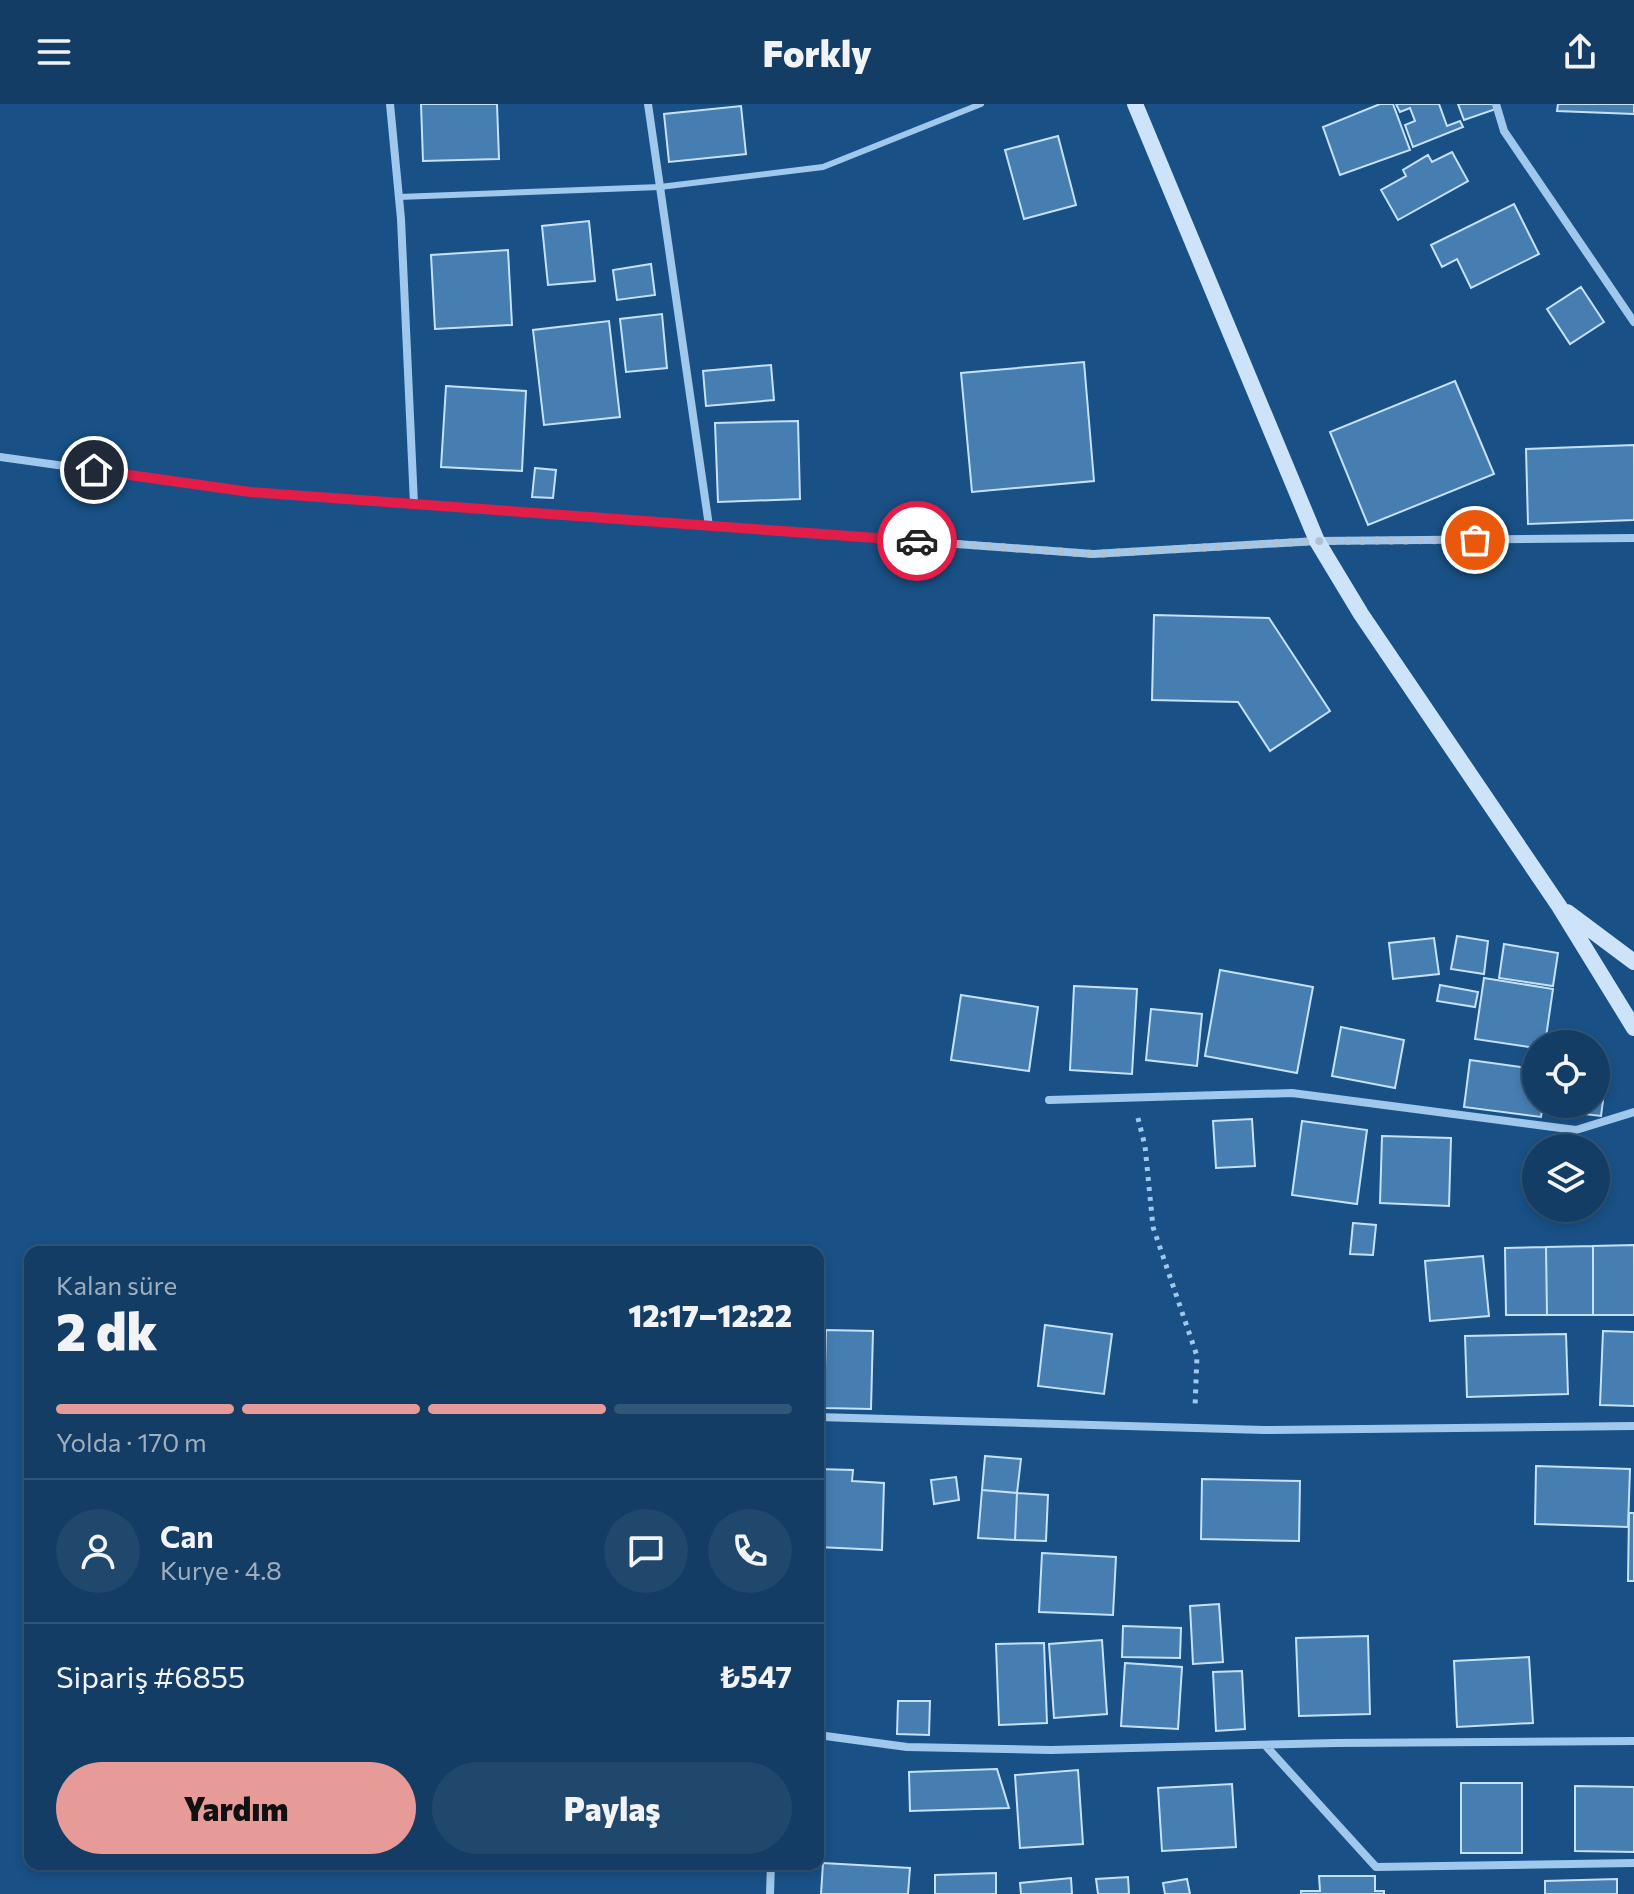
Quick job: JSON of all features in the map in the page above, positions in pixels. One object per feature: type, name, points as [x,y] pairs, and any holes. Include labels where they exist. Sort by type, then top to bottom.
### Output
[{"type":"street","points":[[390,104],[399,197],[414,504]]},
{"type":"street","points":[[648,104],[709,526]]},
{"type":"street","points":[[1135,104],[1317,541],[1361,614],[1559,906],[1634,1028]]},
{"type":"street","points":[[1496,104],[1504,131],[1634,322]]},
{"type":"street","points":[[0,457],[250,492],[1093,554],[1317,541],[1634,538]]},
{"type":"street","points":[[1559,906],[1634,962]]},
{"type":"street","points":[[1049,1100],[1292,1093],[1576,1130],[1634,1112]]},
{"type":"street","points":[[824,1417],[1193,1428],[1634,1426]]},
{"type":"street","points":[[824,1736],[907,1747],[1051,1750],[1634,1741]]},
{"type":"street","points":[[1265,1745],[1376,1867],[1634,1863]]},
{"type":"street","points":[[770,1894],[771,1870]]},
{"type":"lane","points":[[399,197],[660,187],[823,167],[981,104]]},
{"type":"path","points":[[1132,1098],[1145,1146],[1153,1227],[1197,1356],[1193,1428]]},
{"type":"building","points":[[421,104],[497,104],[499,159],[423,161]]},
{"type":"building","points":[[1380,104],[1393,104],[1410,150],[1340,175],[1323,127]]},
{"type":"building","points":[[1396,104],[1439,104],[1447,126],[1460,121],[1463,127],[1413,147],[1405,125],[1415,121],[1410,108],[1400,112]]},
{"type":"building","points":[[1458,104],[1494,104],[1496,109],[1464,120]]},
{"type":"building","points":[[1558,104],[1634,104],[1634,114],[1557,111]]},
{"type":"building","points":[[741,106],[746,154],[669,162],[664,114]]},
{"type":"building","points":[[1058,136],[1076,205],[1024,219],[1005,150]]},
{"type":"building","points":[[1452,152],[1468,181],[1398,220],[1381,190],[1406,176],[1403,170],[1428,155],[1432,162]]},
{"type":"building","points":[[1514,204],[1539,254],[1471,288],[1457,259],[1442,267],[1431,245]]},
{"type":"building","points":[[589,221],[595,281],[548,285],[542,226]]},
{"type":"building","points":[[508,250],[512,325],[435,329],[431,255]]},
{"type":"building","points":[[651,264],[655,295],[617,300],[613,270]]},
{"type":"building","points":[[1581,287],[1604,322],[1570,344],[1547,309]]},
{"type":"building","points":[[662,314],[667,368],[626,372],[620,319]]},
{"type":"building","points":[[609,321],[620,417],[544,425],[533,330]]},
{"type":"building","points":[[1084,362],[1094,481],[972,492],[961,373]]},
{"type":"building","points":[[771,365],[774,400],[706,406],[703,371]]},
{"type":"building","points":[[1455,381],[1494,474],[1368,525],[1330,432]]},
{"type":"building","points":[[446,386],[526,391],[522,471],[441,467]]},
{"type":"building","points":[[798,421],[800,499],[718,502],[715,423]]},
{"type":"building","points":[[1634,445],[1634,520],[1528,524],[1526,449]]},
{"type":"building","points":[[535,468],[556,470],[553,498],[532,497]]},
{"type":"building","points":[[1154,615],[1269,618],[1330,711],[1270,751],[1238,702],[1152,700]]},
{"type":"building","points":[[1457,936],[1488,941],[1484,974],[1451,969]]},
{"type":"building","points":[[1434,938],[1439,974],[1393,979],[1389,943]]},
{"type":"building","points":[[1504,944],[1558,953],[1553,986],[1499,978]]},
{"type":"building","points":[[1220,970],[1313,987],[1297,1073],[1205,1056]]},
{"type":"building","points":[[1484,978],[1553,989],[1547,1030],[1522,1030],[1522,1046],[1475,1039]]},
{"type":"building","points":[[1440,985],[1478,992],[1475,1007],[1437,1001]]},
{"type":"building","points":[[1074,986],[1137,989],[1132,1074],[1070,1070]]},
{"type":"building","points":[[961,995],[1038,1007],[1029,1071],[951,1060]]},
{"type":"building","points":[[1151,1009],[1202,1014],[1197,1066],[1146,1060]]},
{"type":"building","points":[[1341,1027],[1404,1040],[1395,1088],[1332,1076]]},
{"type":"building","points":[[1470,1060],[1522,1067],[1522,1115],[1464,1107]]},
{"type":"building","points":[[1252,1119],[1255,1166],[1216,1168],[1213,1121]]},
{"type":"building","points":[[1302,1121],[1367,1130],[1357,1204],[1292,1195]]},
{"type":"building","points":[[1382,1136],[1451,1138],[1449,1206],[1380,1203]]},
{"type":"building","points":[[1353,1223],[1376,1225],[1373,1255],[1350,1254]]},
{"type":"building","points":[[1634,1245],[1634,1315],[1593,1315],[1593,1246]]},
{"type":"building","points":[[1593,1246],[1593,1315],[1547,1315],[1546,1247]]},
{"type":"building","points":[[1546,1247],[1547,1315],[1506,1315],[1505,1248]]},
{"type":"building","points":[[1483,1256],[1489,1316],[1430,1321],[1425,1261]]},
{"type":"building","points":[[1045,1325],[1112,1334],[1104,1394],[1038,1386]]},
{"type":"building","points":[[826,1330],[873,1331],[871,1409],[824,1408]]},
{"type":"building","points":[[1603,1331],[1634,1332],[1634,1406],[1600,1405]]},
{"type":"building","points":[[1566,1334],[1568,1394],[1467,1397],[1465,1336]]},
{"type":"building","points":[[985,1456],[1021,1459],[1017,1493],[982,1490]]},
{"type":"building","points":[[1536,1466],[1630,1469],[1628,1527],[1535,1524]]},
{"type":"building","points":[[824,1469],[853,1470],[852,1481],[884,1483],[882,1550],[824,1547]]},
{"type":"building","points":[[956,1477],[959,1500],[934,1504],[931,1480]]},
{"type":"building","points":[[1202,1479],[1300,1481],[1299,1541],[1201,1539]]},
{"type":"building","points":[[982,1490],[1017,1493],[1015,1540],[978,1538]]},
{"type":"building","points":[[1017,1493],[1048,1495],[1046,1541],[1015,1540]]},
{"type":"building","points":[[1629,1513],[1634,1513],[1634,1581],[1628,1581]]},
{"type":"building","points":[[1042,1553],[1116,1557],[1113,1615],[1039,1612]]},
{"type":"building","points":[[1219,1604],[1223,1662],[1193,1664],[1190,1606]]},
{"type":"building","points":[[1123,1626],[1181,1628],[1180,1658],[1122,1657]]},
{"type":"building","points":[[1368,1636],[1370,1714],[1299,1716],[1296,1638]]},
{"type":"building","points":[[1102,1640],[1107,1714],[1054,1718],[1049,1644]]},
{"type":"building","points":[[1044,1643],[1047,1723],[999,1725],[996,1644]]},
{"type":"building","points":[[1529,1657],[1533,1723],[1457,1727],[1454,1661]]},
{"type":"building","points":[[1125,1663],[1182,1667],[1178,1729],[1121,1726]]},
{"type":"building","points":[[1242,1671],[1245,1729],[1216,1731],[1213,1672]]},
{"type":"building","points":[[898,1701],[930,1701],[929,1735],[897,1734]]},
{"type":"building","points":[[997,1769],[1009,1808],[910,1811],[909,1772]]},
{"type":"building","points":[[1078,1770],[1083,1844],[1020,1848],[1015,1775]]},
{"type":"building","points":[[1461,1783],[1522,1783],[1522,1853],[1461,1853]]},
{"type":"building","points":[[1232,1784],[1236,1847],[1162,1851],[1158,1788]]},
{"type":"building","points":[[1575,1786],[1634,1787],[1634,1852],[1575,1851]]},
{"type":"building","points":[[824,1863],[910,1868],[908,1894],[821,1894]]},
{"type":"building","points":[[996,1873],[996,1894],[935,1894],[935,1875]]},
{"type":"building","points":[[1319,1876],[1375,1876],[1375,1891],[1384,1891],[1384,1894],[1301,1894],[1301,1891],[1320,1891]]},
{"type":"building","points":[[1128,1877],[1129,1894],[1098,1894],[1096,1879]]},
{"type":"building","points":[[1071,1878],[1072,1894],[1021,1894],[1020,1883]]},
{"type":"building","points":[[1187,1879],[1190,1894],[1165,1894],[1163,1883]]},
{"type":"building","points":[[1617,1879],[1617,1894],[1545,1894],[1545,1881]]},
{"type":"way so far","points":[[917,541],[1093,554],[1317,541],[1475,540]]},
{"type":"route","points":[[94,470],[250,492],[917,541]]}]
